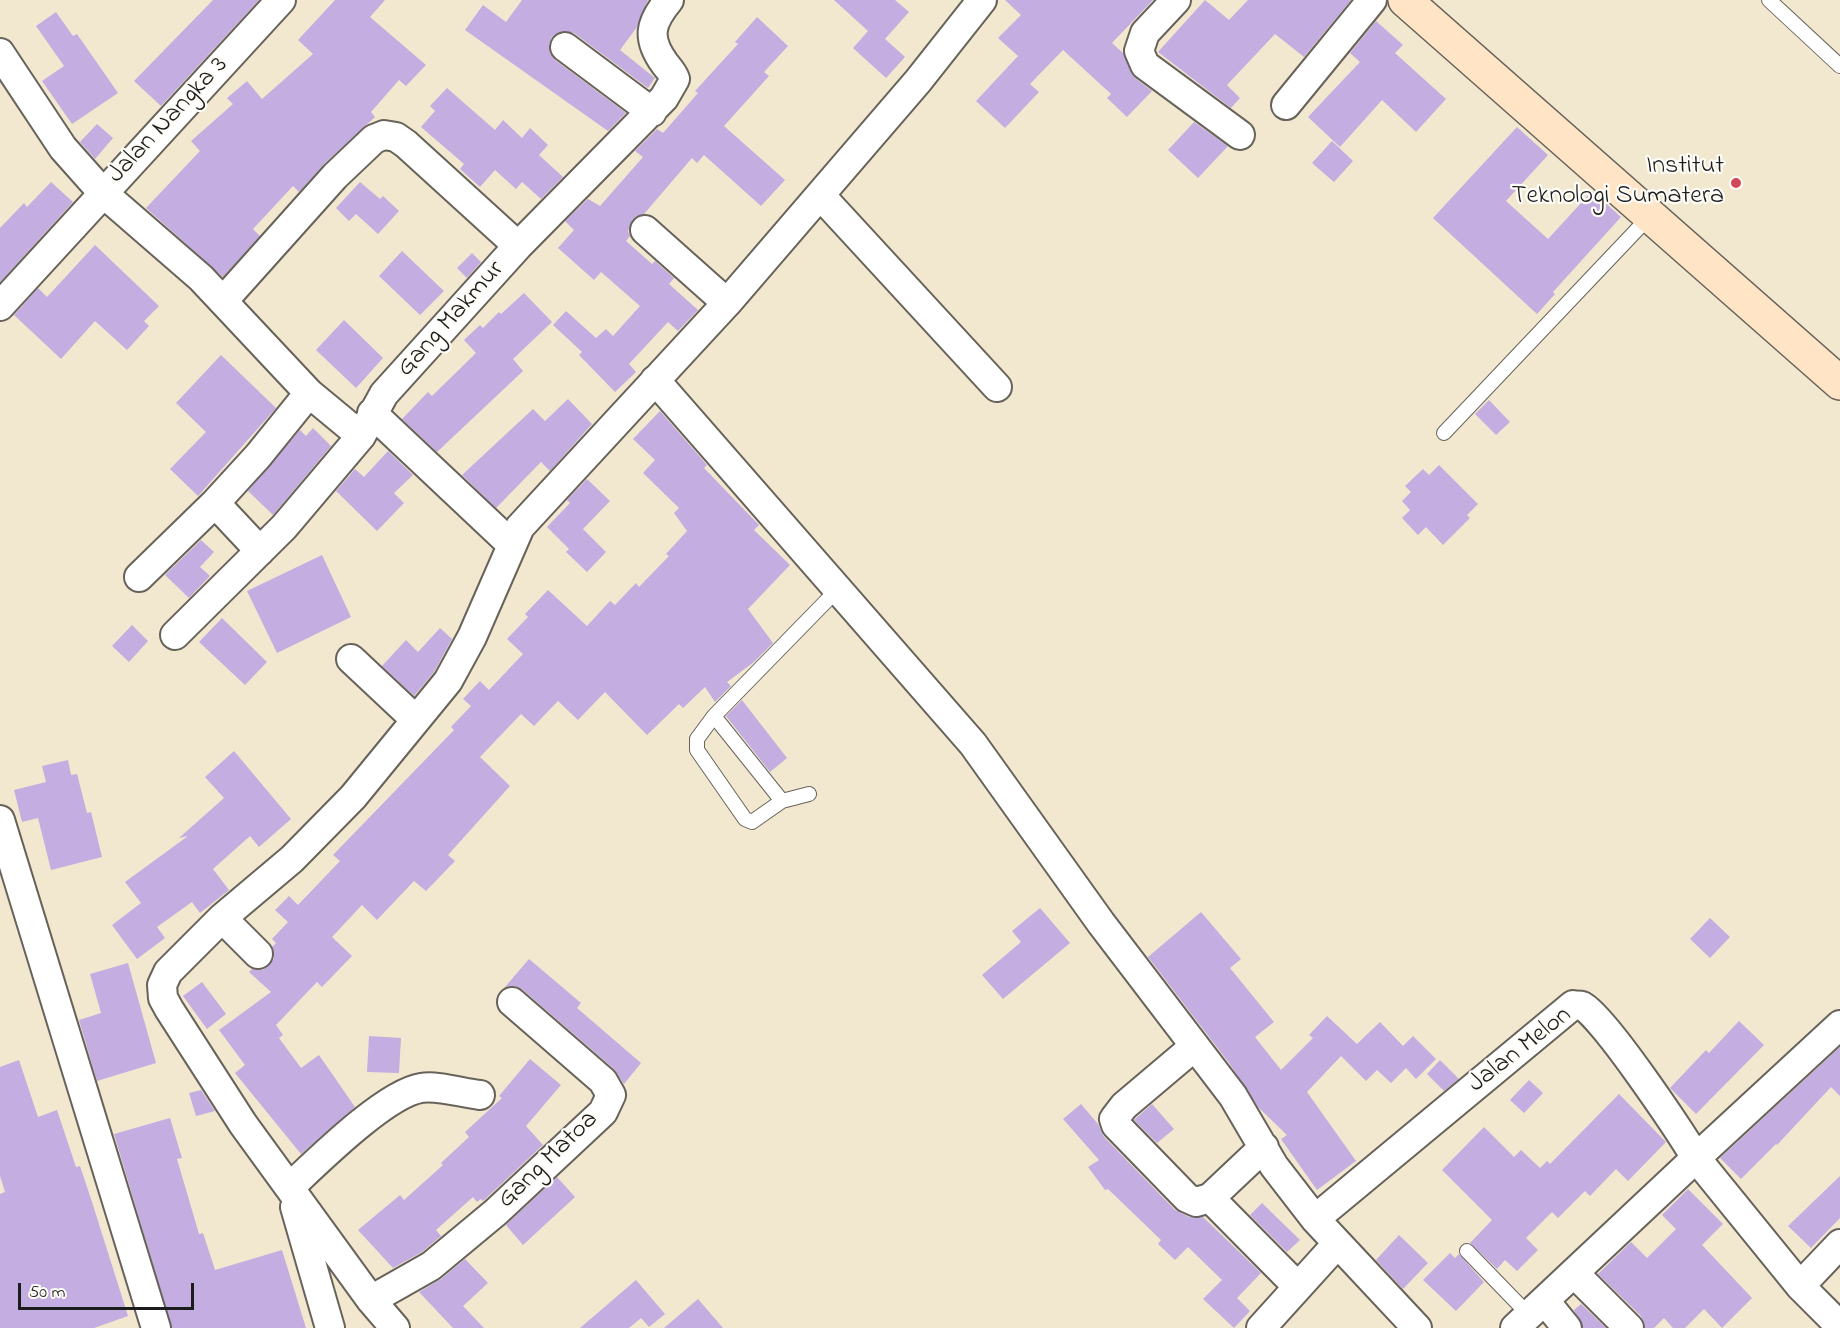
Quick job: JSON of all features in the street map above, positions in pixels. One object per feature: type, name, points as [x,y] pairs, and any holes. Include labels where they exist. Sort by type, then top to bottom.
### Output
[{"type":"street","name":"Jalan Nangka 3","points":[[0,53],[63,148],[103,193],[281,0]]},
{"type":"street","name":"Gang Makmur","points":[[176,635],[260,551],[367,424],[384,394],[518,246],[652,112],[675,79],[655,50],[651,34],[655,17],[669,0]]},
{"type":"street","points":[[395,1328],[371,1300],[243,1124],[163,998],[162,985],[168,972],[222,918],[292,859],[345,805],[417,720],[453,672],[472,637],[520,527],[727,303],[821,196],[959,32],[982,0]]},
{"type":"street","points":[[1176,0],[1145,33],[1139,51],[1145,65],[1240,135]]},
{"type":"street","points":[[1286,105],[1372,0]]},
{"type":"street","points":[[1405,0],[1840,383]]},
{"type":"street","points":[[1430,0],[1840,360]]},
{"type":"street","points":[[565,47],[652,112]]},
{"type":"street","points":[[224,301],[334,176],[374,140],[384,135],[406,144],[518,246]]},
{"type":"street","points":[[0,306],[103,193],[224,301],[309,393],[367,424],[511,544]]},
{"type":"street","points":[[821,196],[997,387]]},
{"type":"street","points":[[645,230],[727,303]]},
{"type":"street","points":[[655,380],[973,744],[1101,923],[1233,1096],[1274,1166],[1337,1244],[1417,1328]]},
{"type":"street","points":[[139,577],[215,503],[258,456],[309,393]]},
{"type":"street","points":[[215,503],[260,551]]},
{"type":"street","points":[[351,659],[417,720]]},
{"type":"street","points":[[0,820],[156,1328]]},
{"type":"street","points":[[222,918],[258,954]]},
{"type":"street","name":"Gang Matoa","points":[[371,1300],[431,1266],[496,1212],[603,1112],[611,1095],[603,1081],[512,1002]]},
{"type":"street","name":"Jalan Melon","points":[[1315,1219],[1573,1005],[1582,1006],[1594,1016],[1637,1071],[1696,1158]]},
{"type":"street","points":[[1567,1328],[1530,1314],[1840,1026]]},
{"type":"street","points":[[1195,1047],[1124,1106],[1114,1119],[1116,1125],[1187,1198],[1196,1202],[1210,1198],[1263,1147]]},
{"type":"street","points":[[290,1187],[333,1146],[403,1093],[423,1087],[480,1095]]},
{"type":"street","points":[[1696,1158],[1800,1286],[1840,1326]]},
{"type":"street","points":[[290,1187],[330,1328]]},
{"type":"street","points":[[1210,1198],[1298,1287]]},
{"type":"street","points":[[1261,1328],[1337,1244]]},
{"type":"street","points":[[1800,1286],[1840,1244]]},
{"type":"street","points":[[1574,1273],[1629,1328]]},
{"type":"lane","points":[[1769,0],[1840,66]]},
{"type":"lane","points":[[1444,433],[1650,216]]},
{"type":"lane","points":[[809,794],[782,801],[752,822],[746,819],[697,750],[697,739],[714,716],[839,588]]},
{"type":"lane","points":[[714,716],[782,801]]},
{"type":"lane","points":[[1467,1251],[1530,1314]]},
{"type":"building","points":[[213,0],[259,0],[161,106],[134,81]]},
{"type":"building","points":[[335,0],[385,0],[370,17],[426,65],[406,86],[399,80],[371,112],[375,117],[324,164],[299,192],[293,186],[253,229],[260,236],[223,277],[146,208],[200,151],[191,141],[233,104],[227,98],[247,81],[262,99],[313,54],[298,40]]},
{"type":"building","points":[[522,0],[648,0],[637,27],[620,50],[655,78],[648,88],[574,33],[559,32],[552,37],[549,44],[550,53],[555,60],[626,113],[608,131],[465,30],[483,5],[506,22]]},
{"type":"building","points":[[834,0],[895,0],[909,12],[885,39],[905,57],[886,78],[853,48],[868,31]]},
{"type":"building","points":[[1005,0],[1153,0],[1112,43],[1124,54],[1135,78],[1152,91],[1127,117],[1107,98],[1111,94],[1063,50],[1030,84],[1039,92],[1005,128],[976,101],[1018,56],[998,38],[1021,15]]},
{"type":"building","points":[[1205,0],[1229,20],[1248,0],[1351,0],[1304,57],[1275,34],[1227,85],[1240,98],[1231,108],[1158,52]]},
{"type":"building","points":[[56,12],[73,36],[77,34],[118,93],[72,124],[42,81],[64,66],[36,26]]},
{"type":"building","points":[[757,17],[788,46],[764,72],[769,76],[724,126],[785,180],[761,206],[704,155],[697,163],[692,158],[644,214],[632,220],[628,231],[630,236],[626,241],[652,264],[655,261],[674,278],[669,284],[698,310],[678,331],[668,322],[629,364],[636,372],[615,392],[579,355],[582,352],[553,325],[566,311],[596,338],[606,329],[613,336],[640,306],[601,272],[594,280],[558,248],[574,230],[565,221],[588,199],[600,206],[643,157],[635,151],[657,129],[663,133],[698,93],[695,91],[738,44],[735,42]]},
{"type":"building","points":[[1376,21],[1403,45],[1395,53],[1446,99],[1416,132],[1382,100],[1340,147],[1308,117],[1360,62],[1350,53]]},
{"type":"building","points":[[447,88],[495,130],[503,120],[522,138],[530,128],[548,145],[539,155],[563,177],[541,199],[522,182],[516,189],[495,170],[480,187],[460,169],[464,164],[421,127],[435,111],[430,106]]},
{"type":"building","points":[[1194,122],[1228,146],[1198,178],[1168,150]]},
{"type":"building","points":[[97,124],[113,138],[95,159],[80,142]]},
{"type":"building","points":[[1517,127],[1548,155],[1506,201],[1548,239],[1592,191],[1621,217],[1553,292],[1555,294],[1537,314],[1433,218]]},
{"type":"building","points":[[1332,141],[1353,161],[1334,182],[1312,163]]},
{"type":"building","points":[[51,182],[73,202],[0,282],[0,228],[24,203],[27,207]]},
{"type":"building","points":[[360,182],[380,199],[383,196],[399,211],[378,234],[356,214],[349,221],[336,208]]},
{"type":"building","points":[[95,245],[159,306],[144,321],[149,326],[127,350],[95,321],[61,359],[14,315],[38,288],[47,297]]},
{"type":"building","points":[[402,251],[444,291],[420,315],[379,276]]},
{"type":"building","points":[[472,253],[481,262],[467,278],[457,268]]},
{"type":"building","points":[[524,293],[552,322],[513,359],[523,371],[437,452],[402,419],[428,392],[432,396],[476,353],[464,340],[480,325],[483,328],[499,312],[501,314]]},
{"type":"building","points":[[344,320],[383,358],[356,388],[316,350]]},
{"type":"building","points":[[221,355],[276,408],[198,496],[170,469],[206,432],[176,403]]},
{"type":"building","points":[[568,399],[592,424],[550,471],[541,462],[496,508],[462,475],[533,409],[545,421]]},
{"type":"building","points":[[1489,400],[1510,422],[1496,435],[1475,414]]},
{"type":"building","points":[[660,411],[707,465],[704,468],[759,525],[754,530],[790,565],[748,609],[773,643],[754,662],[727,682],[731,686],[715,702],[705,687],[683,708],[679,704],[647,735],[605,692],[578,720],[558,701],[534,726],[521,714],[480,757],[510,786],[448,855],[455,861],[426,891],[414,881],[377,920],[362,905],[332,937],[352,956],[322,987],[317,982],[276,1025],[283,1035],[279,1038],[301,1068],[319,1055],[355,1107],[301,1154],[235,1073],[245,1065],[219,1030],[271,992],[249,972],[252,969],[263,970],[274,959],[272,947],[276,943],[272,939],[288,922],[275,910],[289,896],[298,905],[340,861],[333,855],[454,730],[451,727],[471,706],[463,699],[480,681],[489,690],[523,654],[507,639],[528,617],[525,614],[548,590],[587,626],[610,601],[615,605],[636,583],[639,587],[669,556],[666,554],[687,531],[674,513],[679,508],[643,473],[655,460],[633,439]]},
{"type":"building","points":[[313,428],[331,446],[273,515],[248,491],[300,430],[306,436]]},
{"type":"building","points":[[388,451],[413,475],[394,493],[404,503],[377,531],[336,491],[355,469],[364,477]]},
{"type":"building","points":[[1439,465],[1478,504],[1467,515],[1470,518],[1443,545],[1426,527],[1418,535],[1402,518],[1410,510],[1402,501],[1411,492],[1405,486],[1423,469],[1429,475]]},
{"type":"building","points":[[587,479],[610,501],[583,529],[606,552],[587,572],[566,552],[569,549],[547,527],[570,503],[567,500]]},
{"type":"building","points":[[201,540],[214,552],[200,567],[210,576],[189,598],[165,575]]},
{"type":"building","points":[[322,555],[351,617],[277,653],[247,591]]},
{"type":"building","points":[[222,618],[267,662],[245,685],[199,642]]},
{"type":"building","points":[[132,625],[148,641],[129,662],[112,646]]},
{"type":"building","points":[[440,628],[452,639],[434,672],[414,696],[382,666],[406,640],[418,652]]},
{"type":"building","points":[[742,700],[787,758],[770,772],[726,716]]},
{"type":"building","points":[[234,751],[291,819],[259,847],[250,836],[213,869],[229,890],[200,913],[192,902],[157,927],[165,938],[137,959],[112,925],[141,903],[125,882],[188,836],[179,838],[224,798],[205,777]]},
{"type":"building","points":[[68,760],[71,775],[77,774],[87,813],[91,812],[102,857],[51,870],[38,818],[22,822],[14,790],[46,782],[42,766]]},
{"type":"building","points":[[1040,908],[1070,943],[1003,999],[982,975],[1021,942],[1012,931]]},
{"type":"building","points":[[1201,912],[1241,959],[1230,968],[1274,1022],[1255,1037],[1281,1070],[1313,1038],[1309,1035],[1327,1016],[1357,1044],[1380,1022],[1403,1046],[1413,1036],[1436,1059],[1416,1079],[1406,1068],[1391,1083],[1377,1070],[1366,1081],[1341,1056],[1307,1092],[1356,1161],[1317,1190],[1281,1139],[1287,1135],[1259,1108],[1229,1063],[1148,957]]},
{"type":"building","points":[[1710,918],[1730,937],[1710,958],[1690,939]]},
{"type":"building","points":[[529,959],[581,1003],[577,1008],[641,1063],[624,1084],[614,1069],[523,990],[515,986],[505,987]]},
{"type":"building","points":[[128,963],[156,1063],[97,1081],[79,1020],[101,1013],[90,974]]},
{"type":"building","points":[[202,982],[226,1014],[207,1029],[183,996]]},
{"type":"building","points":[[1739,1021],[1764,1045],[1696,1114],[1670,1088],[1706,1050],[1709,1053]]},
{"type":"building","points":[[369,1036],[401,1038],[399,1073],[367,1072]]},
{"type":"building","points":[[1840,1047],[1840,1096],[1831,1087],[1777,1145],[1741,1179],[1720,1158]]},
{"type":"building","points":[[530,1059],[561,1085],[526,1126],[543,1145],[483,1201],[481,1199],[477,1202],[473,1197],[436,1230],[441,1236],[422,1252],[393,1268],[358,1230],[400,1195],[404,1200],[443,1165],[441,1163],[469,1137],[465,1132],[502,1098],[499,1096]]},
{"type":"building","points":[[19,1060],[38,1117],[57,1110],[76,1167],[80,1166],[128,1316],[94,1328],[0,1328],[0,1194],[5,1192],[0,1176],[0,1067]]},
{"type":"building","points":[[1440,1060],[1459,1079],[1444,1091],[1427,1074]]},
{"type":"building","points":[[1529,1080],[1543,1093],[1524,1113],[1510,1100]]},
{"type":"building","points":[[201,1090],[215,1111],[196,1116],[189,1093]]},
{"type":"building","points":[[1619,1094],[1666,1142],[1628,1181],[1616,1169],[1590,1196],[1585,1191],[1558,1218],[1552,1212],[1526,1238],[1538,1250],[1517,1271],[1505,1260],[1497,1269],[1470,1243],[1492,1220],[1442,1170],[1484,1127],[1514,1157],[1521,1150],[1540,1168],[1547,1161],[1550,1164]]},
{"type":"building","points":[[1081,1104],[1098,1124],[1104,1137],[1175,1210],[1189,1217],[1203,1217],[1261,1273],[1237,1298],[1250,1311],[1234,1328],[1203,1299],[1222,1280],[1188,1247],[1175,1260],[1158,1244],[1161,1240],[1108,1189],[1105,1190],[1088,1167],[1099,1160],[1063,1119]]},
{"type":"building","points":[[1152,1104],[1174,1129],[1157,1143],[1134,1120]]},
{"type":"building","points":[[170,1118],[182,1158],[177,1159],[199,1234],[203,1233],[215,1270],[282,1250],[306,1328],[172,1328],[114,1134]]},
{"type":"building","points":[[1840,1176],[1840,1218],[1811,1248],[1788,1226]]},
{"type":"building","points":[[557,1177],[575,1197],[523,1245],[506,1225]]},
{"type":"building","points":[[1688,1189],[1723,1224],[1702,1245],[1752,1298],[1722,1328],[1704,1309],[1685,1328],[1673,1328],[1664,1318],[1654,1328],[1645,1328],[1641,1316],[1598,1274],[1631,1242],[1647,1258],[1676,1229],[1662,1215]]},
{"type":"building","points":[[1262,1203],[1300,1240],[1287,1252],[1250,1215]]},
{"type":"building","points":[[1399,1235],[1428,1263],[1403,1289],[1376,1260]]},
{"type":"building","points":[[1450,1253],[1455,1258],[1459,1254],[1484,1282],[1456,1311],[1423,1280]]},
{"type":"building","points":[[465,1259],[488,1283],[463,1306],[484,1328],[453,1328],[419,1292],[441,1279]]},
{"type":"building","points":[[636,1280],[665,1314],[649,1327],[641,1318],[629,1328],[580,1328]]},
{"type":"building","points":[[698,1299],[723,1328],[664,1328]]},
{"type":"building","points":[[1581,1304],[1606,1328],[1583,1328],[1574,1310]]},
{"type":"place","name":"Institut Teknologi Sumatera","points":[[1736,183]]}]
